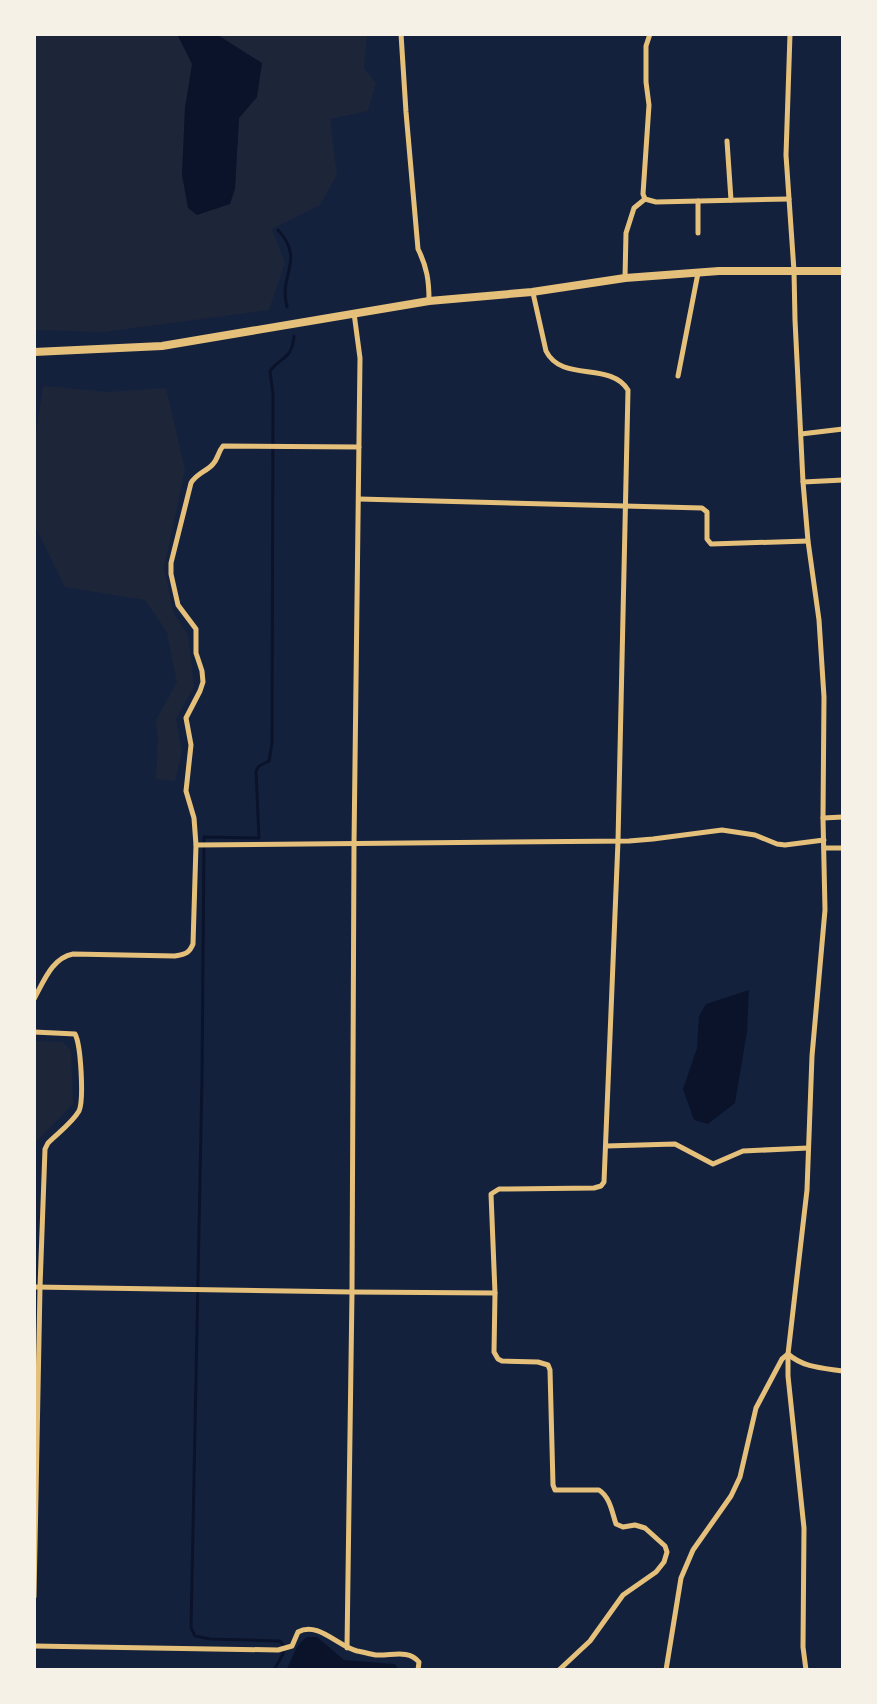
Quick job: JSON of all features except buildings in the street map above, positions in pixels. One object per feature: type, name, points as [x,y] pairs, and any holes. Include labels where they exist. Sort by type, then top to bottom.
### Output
[{"type":"main road","points":[[34,352],[162,346],[429,301],[532,292],[625,278],[698,273],[843,271]]},
{"type":"street","points":[[401,34],[418,249],[426,265],[429,301]]},
{"type":"street","points":[[645,199],[649,105],[646,46],[650,34]]},
{"type":"street","points":[[790,34],[786,155],[803,482],[819,620],[824,697],[825,910],[812,1056],[803,1230],[788,1354],[804,1528],[803,1647],[806,1670]]},
{"type":"street","points":[[727,141],[731,200]]},
{"type":"street","points":[[645,199],[656,202],[789,199]]},
{"type":"street","points":[[625,278],[626,233],[634,208],[645,199]]},
{"type":"street","points":[[698,201],[698,233]]},
{"type":"street","points":[[678,376],[698,273]]},
{"type":"street","points":[[532,292],[551,360],[571,370],[610,376],[628,390],[618,841],[604,1182],[594,1188],[499,1189],[491,1194],[495,1293],[493,1342],[496,1356],[502,1361],[548,1365],[555,1490],[599,1490],[604,1493],[616,1524],[645,1528],[665,1546],[667,1552],[656,1572],[623,1595],[590,1641],[559,1670]]},
{"type":"street","points":[[347,1648],[360,358],[354,313]]},
{"type":"street","points":[[801,434],[843,429]]},
{"type":"street","points":[[34,999],[50,970],[65,956],[175,956],[190,951],[193,944],[196,845],[194,818],[186,791],[191,745],[186,718],[203,682],[196,653],[196,629],[178,605],[171,563],[195,476],[210,468],[223,446],[359,447]]},
{"type":"street","points":[[803,482],[843,480]]},
{"type":"street","points":[[359,499],[702,508],[707,512],[707,539],[711,544],[808,541]]},
{"type":"street","points":[[823,818],[843,817]]},
{"type":"street","points":[[196,845],[618,841],[722,830],[755,835],[785,845],[824,840]]},
{"type":"street","points":[[824,848],[843,848]]},
{"type":"street","points":[[34,1032],[75,1034],[80,1051],[81,1106],[45,1149],[37,1287],[34,1597]]},
{"type":"street","points":[[606,1146],[675,1144],[713,1164],[743,1151],[808,1148]]},
{"type":"street","points":[[37,1287],[495,1293]]},
{"type":"street","points":[[788,1354],[796,1362],[843,1371]]},
{"type":"street","points":[[666,1670],[681,1578],[693,1550],[731,1496],[740,1477],[756,1408],[782,1359],[788,1354]]},
{"type":"street","points":[[34,1646],[278,1650],[292,1646],[298,1632],[309,1628],[318,1630],[347,1648],[374,1655],[414,1656],[419,1662],[418,1670]]},
{"type":"shaded area","points":[[34,34],[177,34],[193,64],[185,108],[182,175],[235,189],[239,118],[257,97],[216,34],[367,34],[364,68],[376,83],[368,111],[330,119],[337,175],[320,205],[272,229],[285,263],[269,310],[104,332],[34,330]]},
{"type":"shaded area","points":[[177,34],[216,34],[262,63],[257,97],[239,118],[235,189],[230,204],[197,215],[188,208],[182,175],[185,108],[192,64]]},
{"type":"shaded area","points":[[43,386],[110,392],[166,388],[185,470],[164,568],[174,614],[188,635],[194,687],[176,719],[182,752],[175,781],[156,779],[156,720],[177,682],[167,632],[145,600],[65,587],[34,524],[34,447]]},
{"type":"shaded area","points":[[749,990],[747,1032],[735,1103],[708,1124],[694,1120],[683,1089],[697,1048],[699,1016],[706,1004]]},
{"type":"shaded area","points":[[34,1041],[62,1042],[71,1050],[73,1104],[34,1142]]},
{"type":"shaded area","points":[[307,1637],[317,1637],[344,1660],[395,1664],[399,1670],[286,1670],[297,1647]]},
{"type":"waterway","points":[[278,230],[290,250],[285,295],[287,307]]},
{"type":"waterway","points":[[274,1670],[283,1654],[284,1646],[280,1641],[210,1639],[195,1636],[191,1628],[204,837],[259,838],[256,771],[269,761],[272,743],[273,395],[270,371],[288,354],[294,336]]}]
